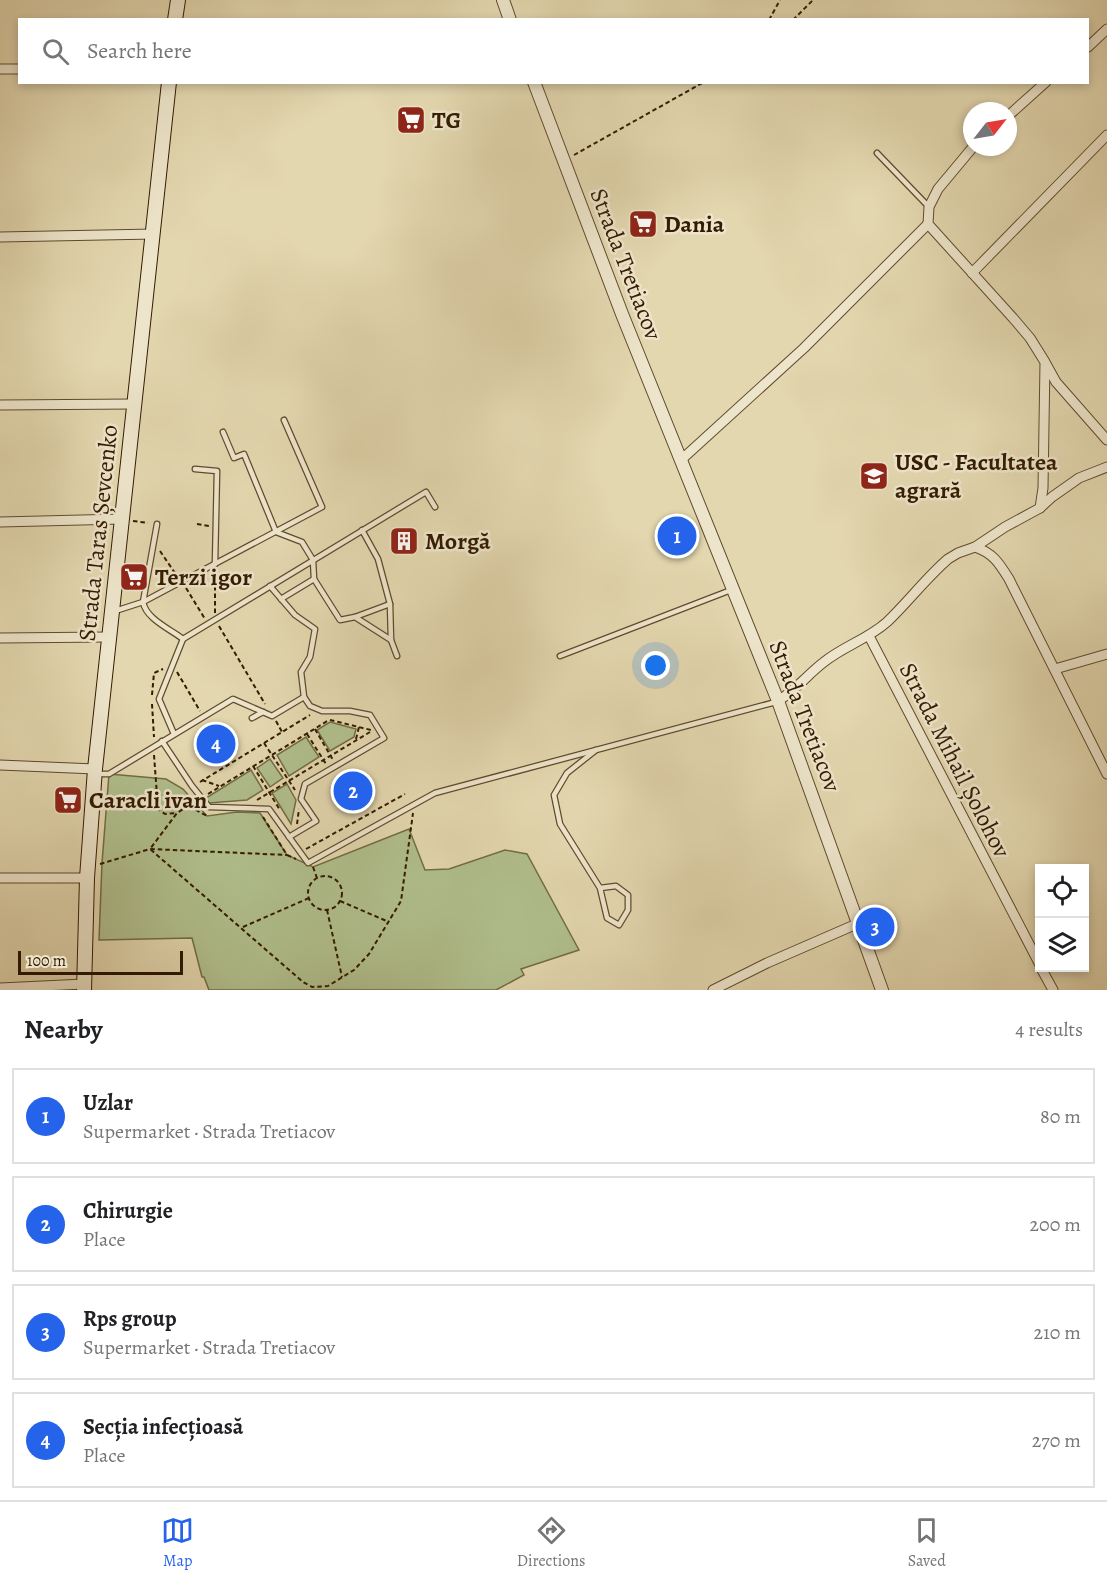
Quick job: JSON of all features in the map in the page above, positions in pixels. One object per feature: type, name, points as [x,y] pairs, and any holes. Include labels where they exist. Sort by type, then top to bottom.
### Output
[{"type":"main road","points":[[176,18],[178,0]]},
{"type":"main road","name":"Strada Taras Șevcenko","points":[[84,987],[87,872],[95,772],[169,84]]},
{"type":"street","points":[[503,0],[509,18]]},
{"type":"street","points":[[1089,46],[1107,29]]},
{"type":"street","points":[[0,69],[18,69]]},
{"type":"street","name":"Strada Tretiacov","points":[[535,84],[681,460],[778,701],[882,990]]},
{"type":"street","points":[[1017,108],[1044,84]]},
{"type":"street","points":[[972,273],[1107,135]]},
{"type":"street","points":[[681,460],[804,348],[928,224],[929,207],[938,189],[966,156]]},
{"type":"street","points":[[928,224],[1030,338],[1056,382],[1107,440]]},
{"type":"street","points":[[0,237],[154,234]]},
{"type":"street","points":[[1040,508],[1043,488],[1045,362]]},
{"type":"street","points":[[0,405],[134,404]]},
{"type":"street","points":[[778,701],[798,687],[823,662],[869,636],[887,622],[948,559],[975,547],[1040,508],[1067,486],[1107,466]]},
{"type":"street","points":[[0,522],[122,519]]},
{"type":"street","points":[[975,547],[988,551],[997,559],[1107,774]]},
{"type":"street","name":"Strada Mihail Șolohov","points":[[869,636],[1035,956]]},
{"type":"street","points":[[0,638],[109,637]]},
{"type":"street","points":[[1055,669],[1107,654]]},
{"type":"street","points":[[0,765],[95,772]]},
{"type":"street","points":[[0,878],[87,872]]},
{"type":"street","points":[[714,990],[766,963],[859,923]]},
{"type":"street","name":"Strada Mihail Șolohov","points":[[1043,972],[1053,990]]},
{"type":"street","points":[[0,988],[84,987]]},
{"type":"lane","points":[[877,153],[929,207]]},
{"type":"lane","points":[[112,612],[144,602],[322,507],[284,420]]},
{"type":"lane","points":[[223,432],[234,458],[244,454],[276,532],[302,542],[313,560],[314,579],[340,620],[390,604]]},
{"type":"lane","points":[[195,469],[217,471],[215,564]]},
{"type":"lane","points":[[174,734],[159,699],[183,639],[426,492],[435,507]]},
{"type":"lane","points":[[157,524],[144,602],[145,610],[183,639]]},
{"type":"lane","points":[[362,531],[378,560],[390,604],[392,640],[397,656]]},
{"type":"lane","points":[[281,599],[314,579]]},
{"type":"lane","points":[[270,586],[295,615],[315,629],[310,657],[301,672],[304,698],[310,706],[322,711],[350,711],[370,716],[384,738],[305,784],[301,799],[316,821],[290,837]]},
{"type":"lane","points":[[560,656],[733,589]]},
{"type":"lane","points":[[355,617],[392,640]]},
{"type":"lane","points":[[95,772],[109,774],[232,699],[272,716],[304,698]]},
{"type":"lane","points":[[162,741],[209,807],[269,809],[308,863],[435,793],[778,701]]},
{"type":"lane","points":[[252,718],[263,712]]},
{"type":"lane","points":[[598,748],[567,773],[554,795],[560,824],[600,888],[607,918],[619,925],[628,910],[628,895],[616,885],[600,888]]},
{"type":"path","points":[[770,18],[780,0]]},
{"type":"path","points":[[795,18],[813,0]]},
{"type":"path","points":[[563,159],[585,150],[700,84]]},
{"type":"path","points":[[122,519],[157,524]]},
{"type":"path","points":[[197,524],[216,528]]},
{"type":"path","points":[[215,564],[215,620],[282,732]]},
{"type":"path","points":[[192,786],[309,715],[373,730],[243,808]]},
{"type":"path","points":[[150,849],[177,813],[329,720]]},
{"type":"path","points":[[356,741],[359,727]]},
{"type":"path","points":[[315,729],[337,766]]},
{"type":"path","points":[[307,734],[330,770]]},
{"type":"path","points":[[264,743],[301,799],[295,834]]},
{"type":"path","points":[[202,780],[220,786]]},
{"type":"path","points":[[189,806],[207,816],[194,802]]},
{"type":"path","points":[[150,849],[303,982],[312,987],[328,986],[354,970],[369,954],[402,901],[413,811],[403,816]]},
{"type":"path","points":[[260,813],[287,855]]},
{"type":"path","points":[[87,872],[150,849],[287,855],[304,863]]},
{"type":"path","points":[[313,867],[317,878]]},
{"type":"path","points":[[328,876],[337,881],[342,890],[340,901],[327,910],[316,908],[309,898],[309,886],[317,878],[328,876]]},
{"type":"path","points":[[241,928],[309,898]]},
{"type":"path","points":[[340,901],[389,922]]},
{"type":"path","points":[[327,910],[342,977]]},
{"type":"green space","points":[[330,722],[356,729],[354,737],[330,751],[317,730]]},
{"type":"green space","points":[[306,737],[319,757],[289,776],[277,755]]},
{"type":"green space","points":[[270,759],[283,778],[270,787],[257,768]]},
{"type":"green space","points":[[251,770],[263,790],[247,800],[209,803],[206,798]]},
{"type":"green space","points":[[109,774],[166,779],[183,789],[207,816],[237,812],[260,813],[287,855],[313,867],[409,829],[425,870],[449,869],[505,850],[527,854],[579,950],[521,969],[524,975],[496,990],[209,990],[202,977],[192,938],[99,940]]},
{"type":"green space","points":[[287,784],[296,800],[291,824],[272,793]]},
{"type":"place","name":"TG","points":[[411,120]]},
{"type":"place","name":"Dania","points":[[643,224]]},
{"type":"place","name":"USC - Facultatea agrară","points":[[874,476]]},
{"type":"place","name":"Uzlar","points":[[677,536]]},
{"type":"place","name":"Morgă","points":[[404,541]]},
{"type":"place","name":"Terzi igor","points":[[134,577]]},
{"type":"place","name":"Secția infecțioasă","points":[[216,744]]},
{"type":"place","name":"Chirurgie","points":[[353,791]]},
{"type":"place","name":"Caracli ivan","points":[[68,800]]},
{"type":"place","name":"Rps group","points":[[875,927]]}]
